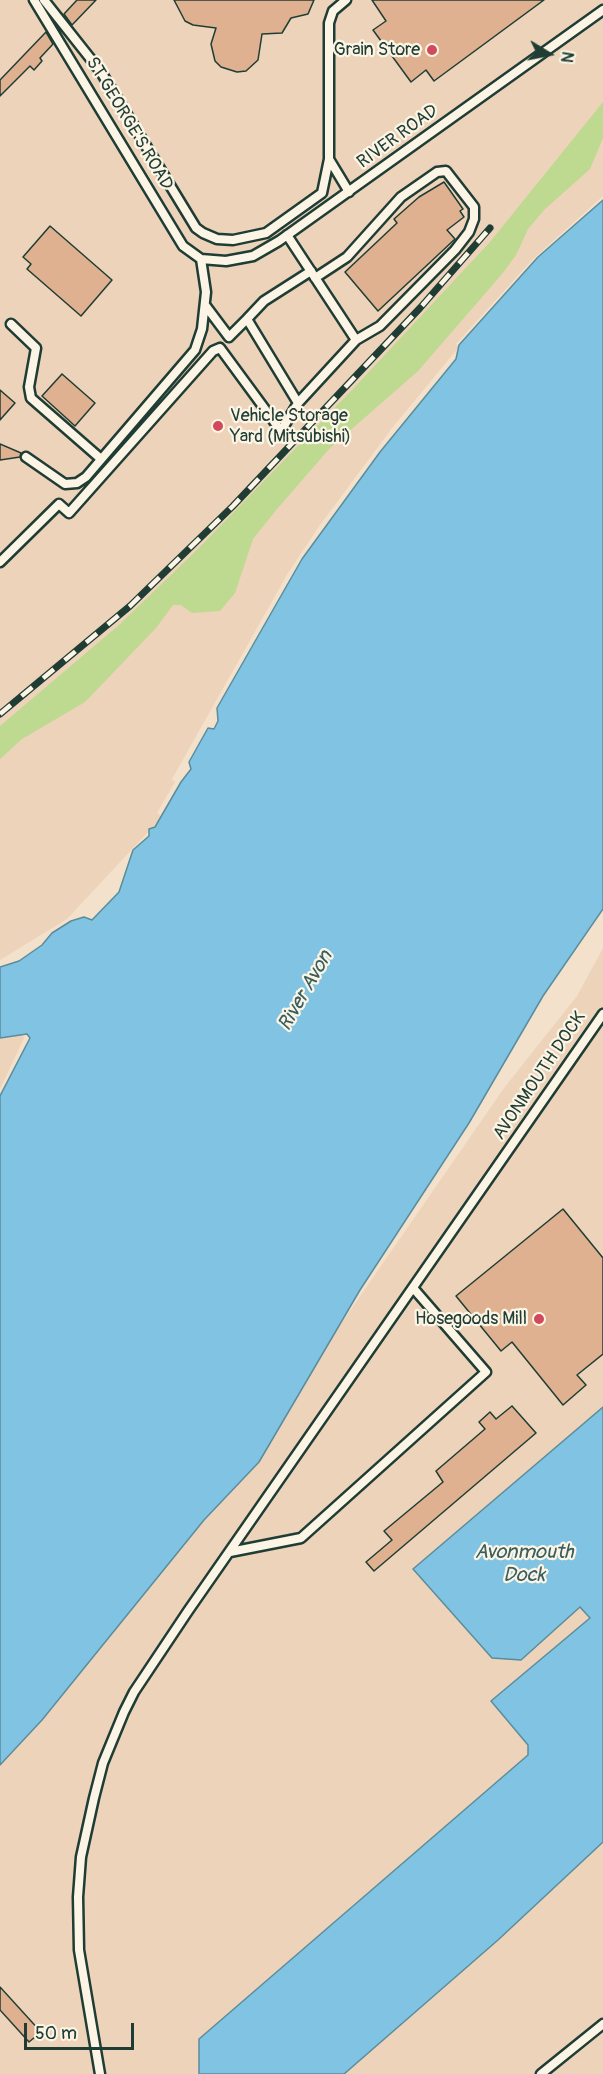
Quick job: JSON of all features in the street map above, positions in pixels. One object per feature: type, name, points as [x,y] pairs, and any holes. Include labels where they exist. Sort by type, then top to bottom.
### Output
[{"type":"lane","name":"ST GEORGE'S ROAD","points":[[34,0],[180,242],[192,255],[201,259]]},
{"type":"lane","points":[[44,0],[101,72],[196,228],[217,239],[233,240],[266,233],[322,193],[329,159],[329,23],[333,11],[346,0]]},
{"type":"lane","name":"RIVER ROAD","points":[[201,259],[232,261],[246,258],[287,235],[603,10]]},
{"type":"lane","points":[[329,159],[349,192]]},
{"type":"lane","points":[[0,562],[59,504],[69,513],[213,351],[220,348],[281,431],[298,404],[356,340],[380,326],[455,250],[469,232],[474,219],[474,207],[446,171],[437,172],[401,197],[347,257],[264,301],[229,337],[205,305]]},
{"type":"lane","points":[[287,235],[356,340]]},
{"type":"lane","points":[[26,457],[58,481],[72,485],[86,477],[192,355],[200,336],[205,305],[206,292],[201,259]]},
{"type":"lane","points":[[247,319],[298,404]]},
{"type":"lane","points":[[11,324],[36,348],[28,387],[31,398],[101,459]]},
{"type":"lane","name":"AVONMOUTH DOCK","points":[[100,2074],[84,1982],[78,1927],[81,1857],[94,1798],[114,1734],[134,1692],[603,1014]]},
{"type":"lane","points":[[230,1551],[301,1538],[486,1372],[414,1289]]},
{"type":"lane","points":[[541,2074],[603,2024]]},
{"type":"shaded area","points":[[0,0],[603,0],[603,196],[533,259],[456,344],[459,347],[392,428],[320,525],[288,573],[172,779],[175,782],[157,813],[162,817],[67,919],[0,960]]},
{"type":"shaded area","points":[[603,948],[603,2074],[0,2074],[0,1737],[238,1473],[504,1088],[577,996]]},
{"type":"shaded area","points":[[22,1034],[24,1038],[0,1089],[0,1039]]},
{"type":"green space","points":[[603,102],[603,138],[590,169],[545,209],[528,229],[516,255],[502,274],[418,371],[330,448],[277,509],[253,539],[235,593],[220,611],[192,613],[181,605],[173,605],[156,628],[85,702],[22,739],[0,759],[0,726],[119,625],[199,548],[354,388],[490,242]]},
{"type":"water","name":"River Avon","points":[[603,200],[603,909],[543,996],[469,1123],[360,1290],[259,1462],[204,1520],[42,1720],[0,1765],[0,1096],[30,1038],[27,1034],[0,1038],[0,967],[19,961],[42,945],[52,933],[71,921],[84,917],[92,920],[119,892],[133,850],[149,836],[149,829],[155,827],[191,769],[189,762],[208,728],[214,729],[218,721],[217,708],[302,559],[380,452],[456,359],[459,345],[538,257]]},
{"type":"water","name":"Avonmouth Dock","points":[[603,1407],[603,1842],[498,1940],[344,2074],[199,2074],[199,2039],[528,1755],[528,1745],[491,1701],[590,1618],[580,1607],[521,1660],[492,1658],[413,1569]]},
{"type":"building","points":[[77,0],[96,0],[72,25],[64,14]]},
{"type":"building","points":[[174,0],[314,0],[308,14],[291,18],[282,33],[262,34],[258,60],[246,71],[237,72],[221,67],[215,61],[211,44],[216,28],[193,25],[185,21]]},
{"type":"building","name":"Grain Store","points":[[372,0],[544,0],[434,81],[426,70],[411,82],[373,30],[386,21]]},
{"type":"building","points":[[46,32],[53,44],[40,58],[42,61],[34,70],[30,66],[0,96],[0,80]]},
{"type":"building","points":[[444,182],[463,209],[460,211],[464,217],[447,230],[455,239],[378,311],[345,272],[397,223],[394,219],[419,197]]},
{"type":"building","points":[[50,226],[112,280],[81,316],[27,269],[31,264],[23,257]]},
{"type":"building","points":[[62,374],[95,403],[75,426],[42,396]]},
{"type":"building","points":[[0,390],[15,403],[0,420]]},
{"type":"building","points":[[0,444],[21,453],[20,457],[0,460]]},
{"type":"building","name":"Hosegoods Mill","points":[[563,1209],[603,1258],[603,1354],[577,1375],[586,1385],[563,1405],[512,1342],[501,1351],[456,1296]]},
{"type":"building","points":[[512,1406],[536,1433],[374,1571],[366,1562],[392,1540],[384,1531],[443,1482],[436,1471],[485,1429],[479,1422],[490,1412],[496,1419]]},
{"type":"building","points":[[0,1987],[41,2032],[29,2042],[0,2010]]},
{"type":"railway","points":[[0,714],[130,606],[233,506],[420,308],[490,228]]},
{"type":"place","name":"Grain Store","points":[[432,50]]},
{"type":"place","name":"Vehicle Storage Yard (Mitsubishi)","points":[[218,426]]},
{"type":"place","name":"Hosegoods Mill","points":[[539,1319]]}]
